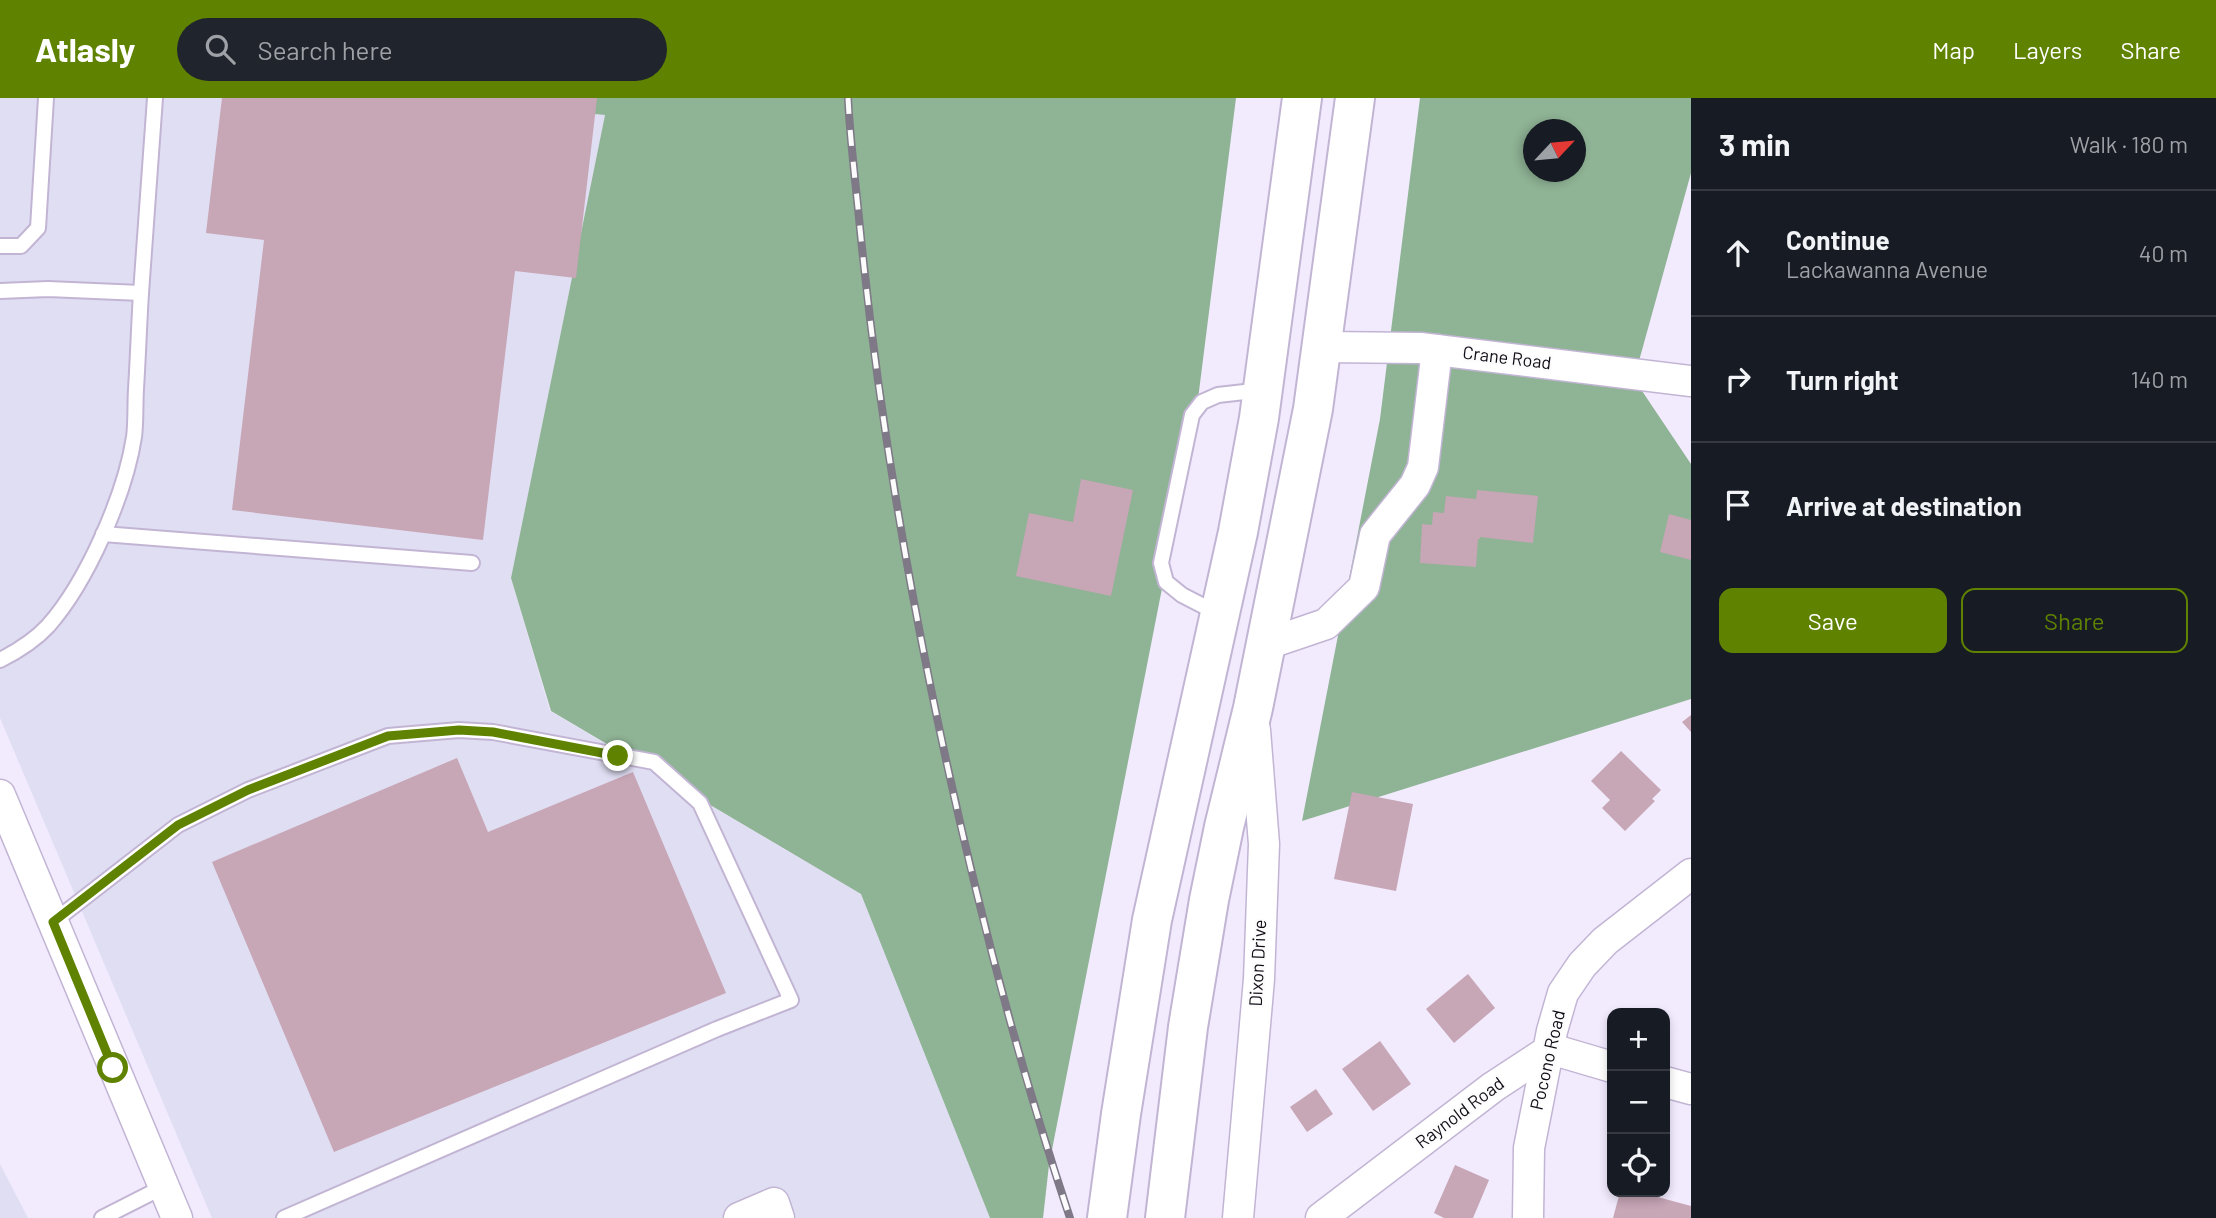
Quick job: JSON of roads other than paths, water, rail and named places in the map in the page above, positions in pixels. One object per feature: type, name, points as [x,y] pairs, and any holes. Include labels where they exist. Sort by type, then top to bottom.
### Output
[{"type":"highway","points":[[1107,1218],[1152,920],[1238,532],[1263,390],[1302,98]]},
{"type":"highway","points":[[1165,1218],[1188,1027],[1209,900],[1267,644],[1313,409],[1355,98]]},
{"type":"street","name":"Crane Road","points":[[1322,347],[1437,350],[1691,381]]},
{"type":"street","points":[[1267,644],[1326,624],[1364,587],[1375,535],[1415,485],[1423,467],[1437,350]]},
{"type":"street","name":"Dixon Drive","points":[[1238,1218],[1259,979],[1264,844],[1253,708]]},
{"type":"street","points":[[0,794],[177,1218]]},
{"type":"street","name":"Pocono Road","points":[[1528,1218],[1529,1148],[1548,1051],[1563,993],[1582,965],[1605,941],[1691,874]]},
{"type":"street","points":[[1548,1051],[1551,1049],[1607,1065]]},
{"type":"street","name":"Raynold Road","points":[[1321,1218],[1493,1087],[1548,1051]]},
{"type":"street","points":[[1670,1083],[1691,1089]]},
{"type":"street","points":[[739,1218],[774,1203],[779,1218]]},
{"type":"lane","points":[[0,246],[21,246],[38,228],[46,98]]},
{"type":"lane","points":[[0,660],[23,648],[62,608],[103,534],[126,475],[134,436],[155,98]]},
{"type":"lane","points":[[0,291],[48,289],[141,293]]},
{"type":"lane","points":[[1220,614],[1182,595],[1166,582],[1161,564],[1192,415],[1202,402],[1218,396],[1263,390]]},
{"type":"lane","points":[[103,534],[472,563]]},
{"type":"lane","points":[[53,922],[178,825],[248,790],[388,736],[459,730],[493,732],[654,762],[700,803],[791,1000],[667,1051],[284,1218]]},
{"type":"lane","points":[[102,1218],[163,1187]]},
{"type":"railway","points":[[848,98],[865,276],[880,392],[897,507],[929,679],[991,951],[1028,1085],[1070,1218]]}]
